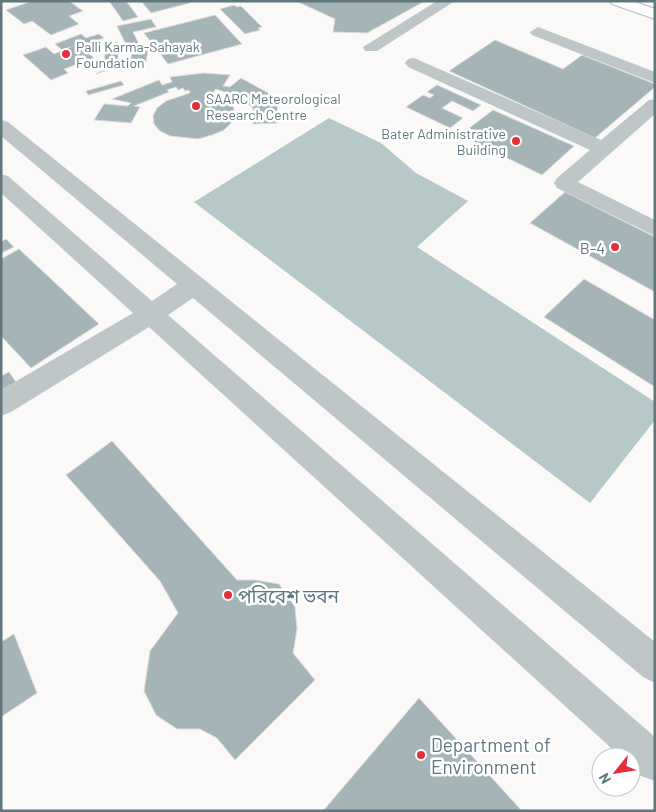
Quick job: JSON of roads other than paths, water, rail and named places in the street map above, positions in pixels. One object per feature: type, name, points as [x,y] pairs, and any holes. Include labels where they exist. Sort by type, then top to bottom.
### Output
[{"type":"main road","points":[[617,1],[655,14]]},
{"type":"street","points":[[371,47],[448,1]]},
{"type":"street","points":[[538,32],[655,78]]},
{"type":"street","points":[[414,63],[604,149]]},
{"type":"street","points":[[655,104],[564,182],[655,229]]},
{"type":"street","points":[[1,126],[655,665]]},
{"type":"street","points":[[1,181],[655,762]]},
{"type":"street","points":[[1,404],[151,314],[194,285]]},
{"type":"place","name":"Palli Karma-Sahayak Foundation","points":[[66,54]]},
{"type":"place","name":"SAARC Meteorological Research Centre","points":[[196,106]]},
{"type":"place","name":"Bater Administrative Building","points":[[516,141]]},
{"type":"place","name":"B-4","points":[[615,247]]},
{"type":"place","name":"পরিবেশ ভবন","points":[[228,595]]},
{"type":"place","name":"Department of Environment","points":[[421,755]]}]
